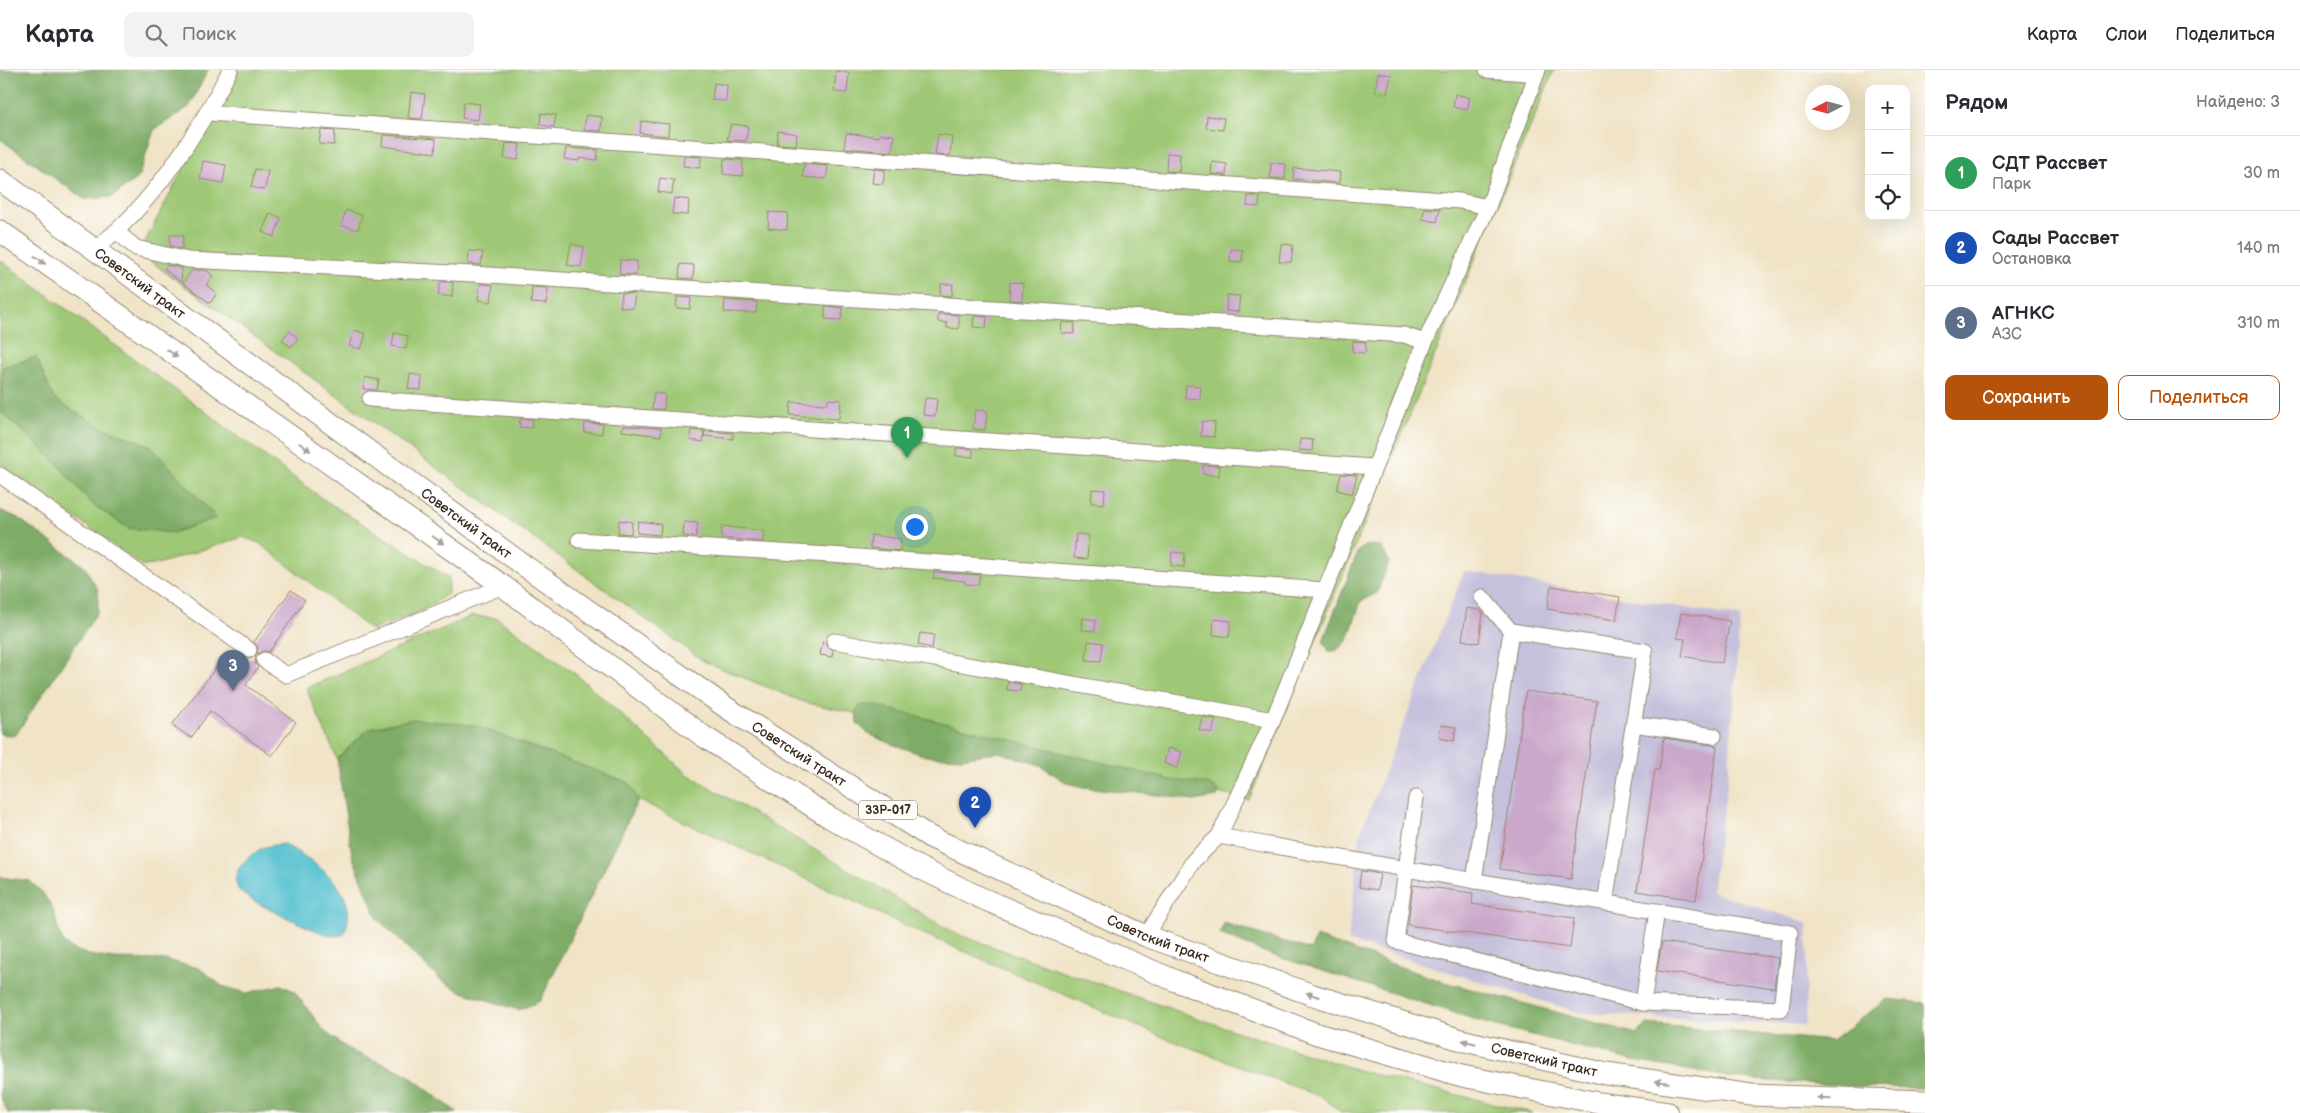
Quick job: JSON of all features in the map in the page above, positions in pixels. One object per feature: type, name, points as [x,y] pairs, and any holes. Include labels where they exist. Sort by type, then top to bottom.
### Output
[{"type":"highway","name":"Советский тракт","points":[[0,180],[522,564],[727,708],[930,837],[1146,936],[1342,1004],[1465,1041],[1606,1074],[1751,1095],[1925,1101]]},
{"type":"highway","name":"33Р-017","points":[[0,231],[503,586],[703,736],[829,817],[918,867],[978,897],[1176,981],[1317,1034],[1462,1076],[1599,1103],[1668,1113]]},
{"type":"street","points":[[94,249],[117,232],[155,188],[208,113],[230,70]]},
{"type":"street","points":[[1146,936],[1194,860],[1219,836],[1273,720],[1425,342],[1488,207],[1538,72],[1487,70]]},
{"type":"street","points":[[208,113],[1460,200],[1488,207]]},
{"type":"street","points":[[117,232],[136,248],[188,260],[473,274],[1404,335],[1425,342]]},
{"type":"street","points":[[370,399],[1374,467]]},
{"type":"street","points":[[0,476],[248,650]]},
{"type":"street","points":[[579,540],[830,555],[1325,590]]},
{"type":"street","points":[[264,660],[286,676],[503,586]]},
{"type":"street","points":[[1482,597],[1511,631],[1645,652],[1605,902]]},
{"type":"street","points":[[1474,881],[1511,631]]},
{"type":"street","points":[[834,641],[1273,720]]},
{"type":"street","points":[[1633,724],[1714,736]]},
{"type":"street","points":[[1219,836],[1407,870],[1790,933],[1781,1009],[1643,1003],[1396,941],[1407,870],[1416,798]]},
{"type":"street","points":[[1643,1003],[1657,911]]},
{"type":"shaded area","points":[[1464,571],[1740,617],[1728,779],[1711,892],[1808,923],[1805,1025],[1581,1013],[1348,941],[1360,834]]},
{"type":"green space","points":[[0,70],[208,70],[189,107],[154,130],[138,178],[112,197],[84,199],[0,139]]},
{"type":"green space","points":[[235,70],[1554,70],[1249,800],[804,702],[705,662],[139,253]]},
{"type":"green space","points":[[0,260],[323,499],[449,578],[448,594],[422,611],[371,630],[259,543],[243,537],[154,565],[143,566],[0,464]]},
{"type":"green space","points":[[36,357],[54,399],[99,426],[151,446],[216,518],[172,533],[128,528],[92,504],[51,457],[0,411],[3,367]]},
{"type":"green space","points":[[0,510],[18,518],[85,567],[98,590],[98,611],[15,736],[0,734]]},
{"type":"green space","points":[[1374,545],[1382,548],[1389,562],[1377,593],[1361,601],[1348,640],[1336,651],[1329,651],[1323,641],[1358,551],[1365,546]]},
{"type":"green space","points":[[472,616],[497,618],[578,676],[686,773],[956,934],[1229,1029],[1364,1072],[1532,1113],[1342,1113],[1324,1098],[1160,1036],[919,932],[638,800],[629,783],[473,725],[370,728],[337,759],[306,688]]},
{"type":"green space","points":[[861,705],[873,705],[1171,780],[1208,784],[1219,791],[1217,797],[1193,801],[1166,796],[1083,787],[1067,783],[1040,765],[999,752],[961,758],[926,756],[867,733],[857,723],[856,710]]},
{"type":"green space","points":[[413,719],[473,725],[629,783],[638,800],[540,1001],[519,1010],[462,992],[439,979],[377,918],[352,855],[337,759],[370,728]]},
{"type":"green space","points":[[0,877],[30,881],[43,893],[53,909],[59,933],[64,943],[72,949],[89,955],[113,959],[166,960],[199,968],[222,986],[247,993],[281,985],[294,991],[324,1031],[351,1051],[404,1072],[458,1113],[8,1113],[0,1096]]},
{"type":"green space","points":[[1224,923],[1311,950],[1316,937],[1441,981],[1637,1034],[1647,1024],[1832,1041],[1887,999],[1925,1003],[1925,1088],[1864,1087],[1741,1079],[1634,1061],[1489,1024],[1269,954],[1220,934]]},
{"type":"water","points":[[284,844],[322,870],[342,892],[347,906],[348,920],[343,935],[332,936],[324,934],[298,923],[254,901],[239,890],[236,877],[242,864],[253,854],[265,847]]},
{"type":"building","points":[[836,71],[849,73],[847,93],[834,92]]},
{"type":"building","points":[[1378,73],[1391,75],[1387,94],[1375,92]]},
{"type":"building","points":[[714,83],[727,85],[726,101],[712,100]]},
{"type":"building","points":[[411,92],[425,94],[422,119],[408,118]]},
{"type":"building","points":[[1455,94],[1470,98],[1467,110],[1453,107]]},
{"type":"building","points":[[464,102],[480,104],[478,120],[462,118]]},
{"type":"building","points":[[541,113],[556,115],[554,127],[540,125]]},
{"type":"building","points":[[586,115],[602,117],[601,131],[584,130]]},
{"type":"building","points":[[1207,116],[1224,118],[1223,130],[1206,128]]},
{"type":"building","points":[[641,121],[669,124],[668,136],[640,133]]},
{"type":"building","points":[[731,124],[748,126],[746,141],[727,140]]},
{"type":"building","points":[[321,130],[335,131],[334,145],[319,144]]},
{"type":"building","points":[[778,131],[797,134],[796,145],[777,144]]},
{"type":"building","points":[[846,133],[879,137],[880,134],[894,135],[892,152],[844,148]]},
{"type":"building","points":[[938,134],[952,136],[950,156],[935,155]]},
{"type":"building","points":[[383,135],[436,139],[435,153],[382,146]]},
{"type":"building","points":[[506,143],[520,144],[518,160],[504,158]]},
{"type":"building","points":[[566,148],[598,150],[597,160],[579,158],[579,161],[564,159]]},
{"type":"building","points":[[1167,153],[1180,154],[1179,172],[1166,171]]},
{"type":"building","points":[[684,156],[701,157],[700,168],[683,166]]},
{"type":"building","points":[[724,159],[743,160],[742,176],[723,174]]},
{"type":"building","points":[[203,161],[226,165],[223,183],[200,179]]},
{"type":"building","points":[[1212,162],[1227,164],[1226,175],[1211,174]]},
{"type":"building","points":[[1271,163],[1286,164],[1285,179],[1270,178]]},
{"type":"building","points":[[804,164],[828,166],[826,179],[803,177]]},
{"type":"building","points":[[1294,168],[1340,172],[1339,183],[1293,179]]},
{"type":"building","points":[[255,169],[268,171],[265,190],[251,187]]},
{"type":"building","points":[[874,169],[885,170],[883,184],[872,183]]},
{"type":"building","points":[[660,178],[674,180],[672,194],[658,192]]},
{"type":"building","points":[[1248,196],[1260,196],[1259,207],[1247,206]]},
{"type":"building","points":[[674,198],[689,200],[688,215],[672,214]]},
{"type":"building","points":[[1425,208],[1440,209],[1437,222],[1422,219]]},
{"type":"building","points":[[346,210],[362,215],[358,230],[341,225]]},
{"type":"building","points":[[769,212],[788,213],[787,230],[768,228]]},
{"type":"building","points":[[270,213],[281,218],[274,237],[262,232]]},
{"type":"building","points":[[170,235],[183,235],[182,249],[170,246]]},
{"type":"building","points":[[571,244],[584,247],[581,267],[567,265]]},
{"type":"building","points":[[1281,244],[1293,245],[1291,262],[1279,262]]},
{"type":"building","points":[[1231,249],[1243,250],[1242,262],[1230,261]]},
{"type":"building","points":[[469,251],[483,252],[481,265],[468,264]]},
{"type":"building","points":[[620,260],[637,261],[636,275],[619,274]]},
{"type":"building","points":[[680,264],[694,265],[693,279],[679,278]]},
{"type":"building","points":[[167,265],[182,268],[181,282],[164,269]]},
{"type":"building","points":[[192,270],[206,270],[213,276],[206,285],[217,293],[210,303],[183,283]]},
{"type":"building","points":[[440,282],[453,282],[452,297],[438,295]]},
{"type":"building","points":[[1010,282],[1023,283],[1022,301],[1009,300]]},
{"type":"building","points":[[480,284],[493,285],[491,302],[478,300]]},
{"type":"building","points":[[941,284],[953,284],[952,296],[940,295]]},
{"type":"building","points":[[532,287],[548,288],[546,304],[531,303]]},
{"type":"building","points":[[622,293],[635,294],[633,308],[620,307]]},
{"type":"building","points":[[1227,295],[1240,296],[1238,312],[1226,311]]},
{"type":"building","points":[[677,297],[691,298],[690,309],[676,308]]},
{"type":"building","points":[[725,300],[757,302],[756,313],[724,312]]},
{"type":"building","points":[[825,306],[843,308],[841,320],[825,319]]},
{"type":"building","points":[[938,314],[959,315],[959,329],[947,328],[947,323],[938,322]]},
{"type":"building","points":[[974,316],[987,317],[986,328],[973,327]]},
{"type":"building","points":[[1062,322],[1075,323],[1074,334],[1061,333]]},
{"type":"building","points":[[354,330],[366,334],[361,349],[349,346]]},
{"type":"building","points":[[289,331],[298,338],[291,347],[282,340]]},
{"type":"building","points":[[394,333],[408,336],[406,349],[392,346]]},
{"type":"building","points":[[1353,341],[1366,342],[1365,353],[1352,352]]},
{"type":"building","points":[[410,374],[422,376],[421,390],[408,389]]},
{"type":"building","points":[[365,377],[379,380],[377,390],[363,389]]},
{"type":"building","points":[[1186,385],[1201,386],[1200,399],[1185,398]]},
{"type":"building","points":[[654,393],[665,394],[664,409],[652,409]]},
{"type":"building","points":[[925,398],[937,399],[935,416],[923,415]]},
{"type":"building","points":[[828,399],[841,400],[839,419],[790,415],[791,402],[827,404]]},
{"type":"building","points":[[975,410],[987,411],[985,430],[973,429]]},
{"type":"building","points":[[520,419],[533,419],[532,428],[519,427]]},
{"type":"building","points":[[1202,421],[1215,422],[1214,437],[1201,436]]},
{"type":"building","points":[[585,423],[603,424],[602,434],[584,432]]},
{"type":"building","points":[[623,426],[661,428],[661,436],[622,431]]},
{"type":"building","points":[[691,430],[704,431],[703,442],[690,440]]},
{"type":"building","points":[[705,431],[733,433],[733,439],[704,436]]},
{"type":"building","points":[[1300,439],[1313,440],[1312,451],[1299,450]]},
{"type":"building","points":[[956,448],[973,449],[973,457],[956,456]]},
{"type":"building","points":[[1203,465],[1220,466],[1219,476],[1203,474]]},
{"type":"building","points":[[1341,474],[1357,475],[1352,494],[1337,490]]},
{"type":"building","points":[[1092,489],[1105,490],[1104,504],[1091,503]]},
{"type":"building","points":[[619,520],[632,522],[631,534],[618,533]]},
{"type":"building","points":[[638,521],[661,524],[660,535],[637,533]]},
{"type":"building","points":[[684,522],[698,523],[696,537],[683,536]]},
{"type":"building","points":[[722,526],[764,531],[763,542],[721,538]]},
{"type":"building","points":[[1076,534],[1089,535],[1087,559],[1074,558]]},
{"type":"building","points":[[871,535],[901,539],[900,551],[870,548]]},
{"type":"building","points":[[1172,552],[1185,553],[1184,567],[1171,566]]},
{"type":"building","points":[[934,572],[980,575],[978,585],[965,584],[965,581],[933,578]]},
{"type":"building","points":[[1551,586],[1620,597],[1616,620],[1547,609]]},
{"type":"building","points":[[291,590],[305,600],[269,652],[264,651],[257,654],[258,647],[254,642]]},
{"type":"building","points":[[1467,608],[1480,610],[1483,613],[1479,643],[1462,640]]},
{"type":"building","points":[[1681,613],[1730,621],[1722,663],[1682,656],[1685,639],[1677,638]]},
{"type":"building","points":[[1083,618],[1096,620],[1095,631],[1082,630]]},
{"type":"building","points":[[1214,619],[1231,621],[1229,637],[1213,635]]},
{"type":"building","points":[[920,633],[934,635],[932,648],[918,645]]},
{"type":"building","points":[[823,641],[833,650],[832,657],[820,655]]},
{"type":"building","points":[[1088,641],[1103,643],[1101,661],[1086,660]]},
{"type":"building","points":[[256,656],[255,664],[258,667],[246,685],[296,722],[272,756],[210,711],[191,738],[172,725],[218,665],[231,675],[243,657],[249,659]]},
{"type":"building","points":[[1008,682],[1021,684],[1020,691],[1007,690]]},
{"type":"building","points":[[1526,691],[1597,701],[1571,879],[1500,869]]},
{"type":"building","points":[[1202,717],[1216,719],[1212,733],[1199,730]]},
{"type":"building","points":[[1441,725],[1456,727],[1454,741],[1439,738]]},
{"type":"building","points":[[1664,738],[1717,746],[1696,900],[1637,891],[1655,770],[1659,770]]},
{"type":"building","points":[[1168,748],[1182,752],[1177,768],[1164,763]]},
{"type":"building","points":[[1361,871],[1380,874],[1377,890],[1359,887]]},
{"type":"building","points":[[1413,885],[1473,893],[1472,904],[1574,918],[1570,948],[1408,925]]},
{"type":"building","points":[[1662,942],[1778,958],[1774,988],[1657,971]]},
{"type":"place","name":"СДТ Рассвет","points":[[907,458]]},
{"type":"place","name":"АГНКС","points":[[233,691]]},
{"type":"place","name":"Сады Рассвет","points":[[975,828]]}]
